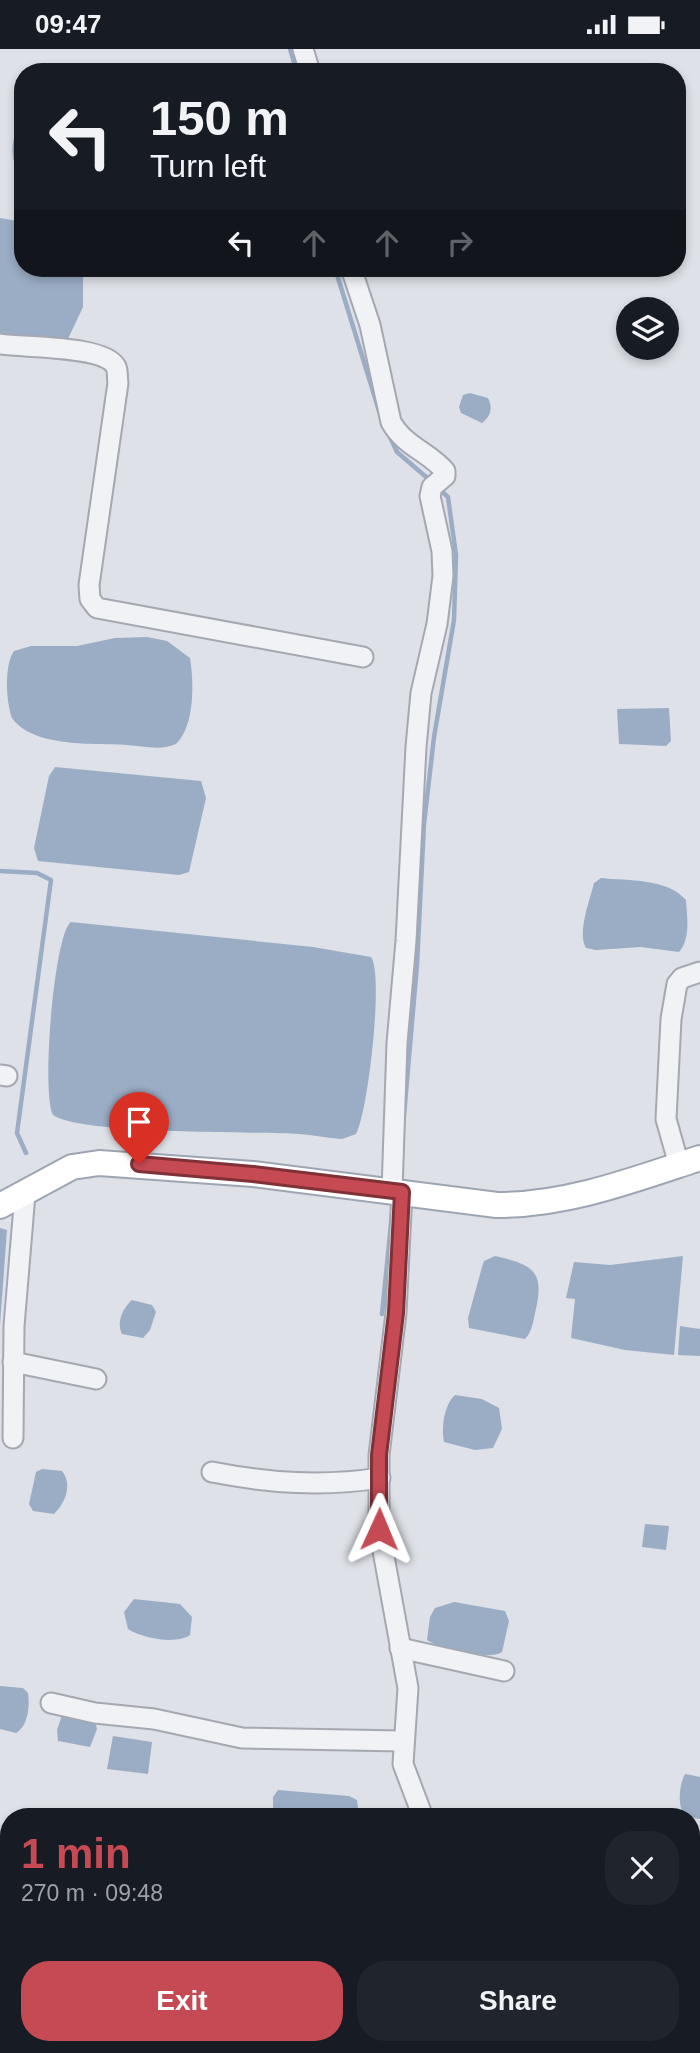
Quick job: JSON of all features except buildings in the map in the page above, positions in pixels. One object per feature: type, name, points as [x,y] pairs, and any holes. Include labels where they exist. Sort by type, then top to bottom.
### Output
[{"type":"main road","points":[[0,1206],[72,1167],[99,1163],[253,1174],[497,1205],[527,1205],[571,1197],[690,1161]]},
{"type":"street","points":[[354,277],[370,325],[391,422],[414,449],[444,468],[429,496],[442,551],[443,576],[437,624],[421,693],[416,747],[406,941],[397,1032],[396,1313],[379,1455],[379,1529],[408,1688],[402,1741],[403,1763],[420,1808]]},
{"type":"street","points":[[0,344],[89,351],[107,357],[116,367],[117,394],[89,586],[90,599],[97,608],[363,657]]},
{"type":"street","points":[[690,1161],[666,1119],[671,1019],[677,983],[682,978],[700,972]]},
{"type":"street","points":[[13,1438],[13,1362],[25,1194]]},
{"type":"street","points":[[13,1362],[96,1379]]},
{"type":"street","points":[[212,1472],[269,1483],[337,1483],[380,1478]]},
{"type":"street","points":[[400,1648],[505,1671]]},
{"type":"street","points":[[51,1703],[95,1713],[154,1719],[242,1738],[402,1741]]},
{"type":"water","points":[[0,218],[14,220],[14,277],[83,277],[83,307],[67,341],[0,341]]},
{"type":"water","points":[[470,393],[488,398],[490,402],[490,412],[482,423],[461,413],[459,407],[463,395]]},
{"type":"water","points":[[147,637],[167,641],[190,658],[192,703],[187,726],[176,744],[158,748],[65,742],[34,735],[12,718],[7,684],[14,651],[31,646],[77,646],[115,638]]},
{"type":"water","points":[[669,708],[671,741],[666,746],[619,744],[617,709]]},
{"type":"water","points":[[55,767],[201,781],[206,798],[189,872],[179,875],[38,861],[34,848],[49,776]]},
{"type":"water","points":[[601,878],[658,884],[678,893],[686,900],[687,934],[679,952],[641,947],[596,950],[586,948],[583,933],[585,916],[594,883]]},
{"type":"water","points":[[71,922],[313,947],[371,957],[376,989],[373,1044],[365,1100],[356,1134],[342,1139],[299,1134],[131,1129],[97,1126],[53,1115],[48,1078],[51,1015],[59,954]]},
{"type":"water","points":[[0,1228],[7,1230],[0,1325]]},
{"type":"water","points":[[495,1256],[528,1267],[537,1279],[538,1299],[531,1330],[525,1339],[469,1328],[468,1318],[484,1261]]},
{"type":"water","points":[[683,1256],[674,1355],[625,1350],[571,1338],[575,1299],[566,1298],[574,1262],[610,1265]]},
{"type":"water","points":[[132,1300],[152,1305],[156,1312],[150,1330],[143,1338],[122,1334],[120,1329],[121,1315]]},
{"type":"water","points":[[680,1326],[700,1329],[700,1356],[678,1355]]},
{"type":"water","points":[[455,1395],[482,1399],[499,1408],[502,1429],[493,1448],[475,1450],[444,1442],[444,1417]]},
{"type":"water","points":[[42,1469],[62,1471],[67,1482],[64,1499],[54,1514],[33,1511],[29,1504],[36,1472]]},
{"type":"water","points":[[645,1524],[669,1526],[666,1550],[642,1547]]},
{"type":"water","points":[[134,1599],[180,1604],[192,1617],[190,1635],[168,1640],[128,1629],[124,1612]]},
{"type":"water","points":[[454,1602],[505,1611],[509,1621],[502,1652],[487,1655],[464,1653],[427,1640],[430,1617],[435,1608]]},
{"type":"water","points":[[0,1686],[23,1688],[28,1693],[27,1715],[23,1726],[16,1733],[0,1729]]},
{"type":"water","points":[[62,1715],[95,1721],[97,1729],[90,1747],[58,1741],[57,1730]]},
{"type":"water","points":[[113,1736],[152,1742],[148,1774],[107,1769]]},
{"type":"water","points":[[685,1774],[700,1777],[700,1808],[681,1808],[680,1789]]},
{"type":"water","points":[[278,1790],[349,1796],[357,1800],[358,1808],[273,1808],[273,1797]]},
{"type":"waterway","points":[[290,49],[294,63]]},
{"type":"waterway","points":[[338,277],[380,414]]},
{"type":"waterway","points":[[389,435],[397,452],[432,482]]},
{"type":"waterway","points":[[404,1115],[417,965],[424,824],[434,737],[454,620],[456,555],[448,497],[438,488]]},
{"type":"waterway","points":[[0,871],[37,873],[51,880],[17,1133],[26,1153]]},
{"type":"waterway","points":[[382,1314],[392,1214]]},
{"type":"route","points":[[139,1164],[253,1174],[402,1192],[396,1313],[379,1455],[379,1529]]}]
